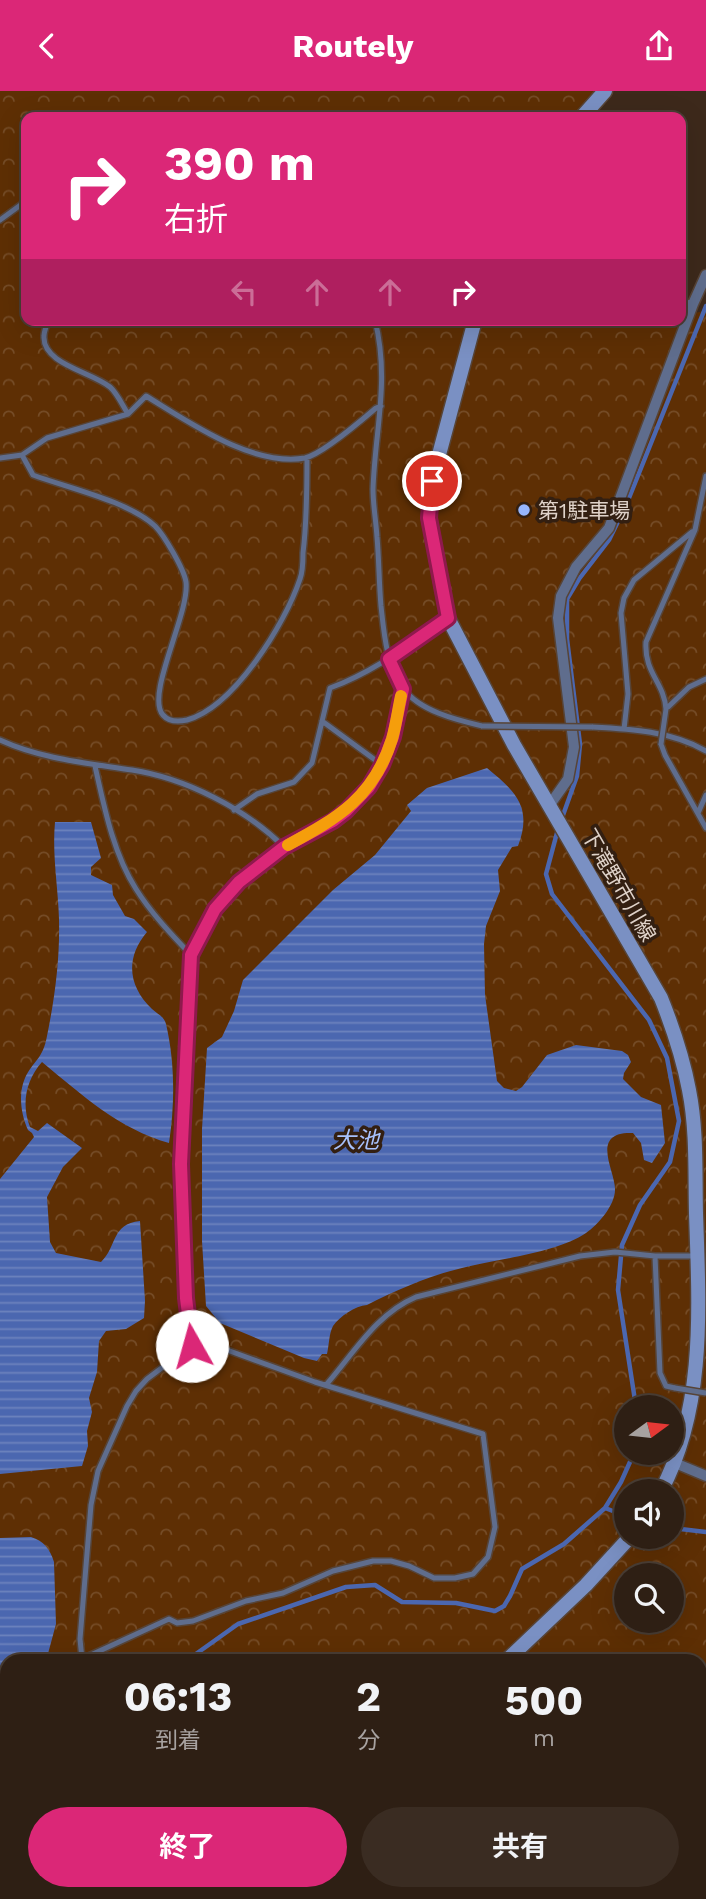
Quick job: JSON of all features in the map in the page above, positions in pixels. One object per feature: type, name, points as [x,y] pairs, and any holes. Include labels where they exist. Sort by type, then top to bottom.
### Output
[{"type":"main road","points":[[586,112],[605,91]]},
{"type":"main road","name":"下滝野市川線","points":[[473,326],[432,481],[429,518],[448,618],[514,745],[661,998],[677,1040],[690,1092],[695,1144],[697,1335],[691,1405],[684,1430]]},
{"type":"main road","points":[[513,1654],[586,1585],[619,1549]]},
{"type":"street","points":[[686,323],[706,275]]},
{"type":"street","points":[[686,306],[693,304]]},
{"type":"street","points":[[549,806],[568,779],[574,747],[558,618],[561,596],[576,567],[609,528],[685,326]]},
{"type":"street","points":[[680,1465],[706,1476]]},
{"type":"lane","points":[[0,220],[21,207]]},
{"type":"lane","points":[[47,326],[44,337],[47,351],[61,362],[111,388],[128,414]]},
{"type":"lane","points":[[376,326],[383,359],[382,406],[373,492],[379,582],[389,659],[403,689],[433,711],[482,726],[624,729],[682,739],[706,751]]},
{"type":"lane","points":[[0,458],[22,455],[47,438],[128,414],[146,396],[225,443],[275,458],[307,458],[382,406]]},
{"type":"lane","points":[[22,455],[33,475],[104,499],[129,510],[155,527],[176,559],[186,582],[182,610],[157,703],[161,714],[171,721],[199,717],[211,710],[245,676],[276,629],[301,578],[308,513],[307,458]]},
{"type":"lane","points":[[706,476],[695,530],[646,642],[645,654],[649,670],[665,695],[666,709],[661,744],[706,828]]},
{"type":"lane","points":[[624,729],[628,694],[621,613],[624,599],[634,580],[695,530]]},
{"type":"lane","points":[[234,810],[257,794],[294,782],[312,764],[330,688],[358,678],[448,618]]},
{"type":"lane","points":[[666,709],[689,687],[706,680]]},
{"type":"lane","points":[[192,1346],[186,1298],[181,1164],[191,955],[206,923],[239,882],[284,847],[346,811],[369,787],[382,765],[393,737],[403,689]]},
{"type":"lane","points":[[322,721],[382,765]]},
{"type":"lane","points":[[0,740],[33,752],[95,766],[163,776],[197,789],[234,810],[273,836],[284,847]]},
{"type":"lane","points":[[95,766],[115,840],[135,887],[155,916],[191,955]]},
{"type":"lane","points":[[698,813],[706,795]]},
{"type":"lane","points":[[326,1385],[379,1320],[416,1297],[580,1256],[615,1252],[697,1256]]},
{"type":"lane","points":[[655,1256],[660,1373],[666,1385],[706,1393]]},
{"type":"lane","points":[[82,1654],[80,1639],[91,1505],[98,1471],[136,1391],[147,1379],[192,1346],[227,1350],[326,1385],[483,1434],[495,1527],[492,1548],[472,1574],[455,1579],[434,1578],[391,1561],[355,1563],[315,1577],[284,1593],[246,1601],[193,1621],[177,1623],[169,1619],[96,1654]]},
{"type":"green space","points":[[0,91],[600,91],[582,112],[21,112],[21,326],[686,326],[686,314],[706,311],[706,1654],[0,1654]]},
{"type":"water","name":"大池","points":[[487,768],[506,784],[519,801],[523,821],[518,846],[512,847],[498,870],[500,891],[486,926],[484,944],[485,995],[497,1081],[504,1088],[516,1091],[547,1055],[576,1045],[622,1051],[628,1055],[631,1062],[623,1079],[641,1097],[661,1105],[665,1143],[652,1163],[644,1160],[641,1143],[633,1133],[619,1134],[611,1139],[608,1154],[614,1196],[605,1214],[586,1233],[559,1246],[437,1275],[358,1307],[344,1315],[333,1326],[327,1354],[322,1354],[317,1361],[304,1358],[220,1323],[206,1306],[202,1241],[202,1129],[207,1048],[222,1037],[234,1011],[243,980],[333,890],[375,855],[411,811],[407,805],[427,788]]},
{"type":"water","points":[[55,822],[91,822],[101,858],[91,867],[91,875],[112,885],[113,895],[125,916],[134,919],[147,932],[135,952],[132,972],[138,991],[166,1024],[172,1068],[172,1113],[169,1143],[117,1120],[42,1062],[32,1077],[26,1101],[30,1127],[38,1131],[47,1123],[82,1148],[63,1167],[47,1197],[50,1242],[56,1253],[101,1262],[119,1231],[140,1221],[144,1318],[126,1329],[106,1331],[99,1341],[97,1372],[89,1398],[92,1412],[87,1431],[88,1446],[82,1466],[0,1474],[0,1179],[34,1137],[26,1124],[21,1098],[25,1078],[45,1044],[55,992],[59,934]]},
{"type":"water","points":[[31,1537],[40,1541],[51,1553],[54,1562],[56,1624],[48,1654],[0,1654],[0,1538]]},
{"type":"waterway","points":[[562,818],[577,776],[580,744],[567,639],[567,599],[609,540],[627,503],[706,306]]},
{"type":"waterway","points":[[558,829],[546,874],[552,894],[649,1020],[667,1058],[679,1121],[670,1162],[640,1205],[622,1245],[618,1290],[634,1395]]},
{"type":"waterway","points":[[196,1654],[238,1624],[346,1587],[375,1585],[402,1602],[456,1603],[495,1611],[504,1606],[522,1569],[564,1544],[605,1508],[629,1465]]},
{"type":"waterway","points":[[605,1508],[614,1511]]},
{"type":"waterway","points":[[684,1529],[706,1532]]},
{"type":"slow traffic","points":[[288,845],[333,821],[369,787],[382,765],[393,737],[401,696]]},
{"type":"place","name":"第1駐車場","points":[[524,510]]},
{"type":"route","points":[[192,1346],[186,1298],[181,1164],[191,955],[215,909],[239,882],[284,847],[333,821],[346,811],[369,787],[382,765],[393,737],[403,689],[389,659],[448,618],[429,518],[432,481]]}]
